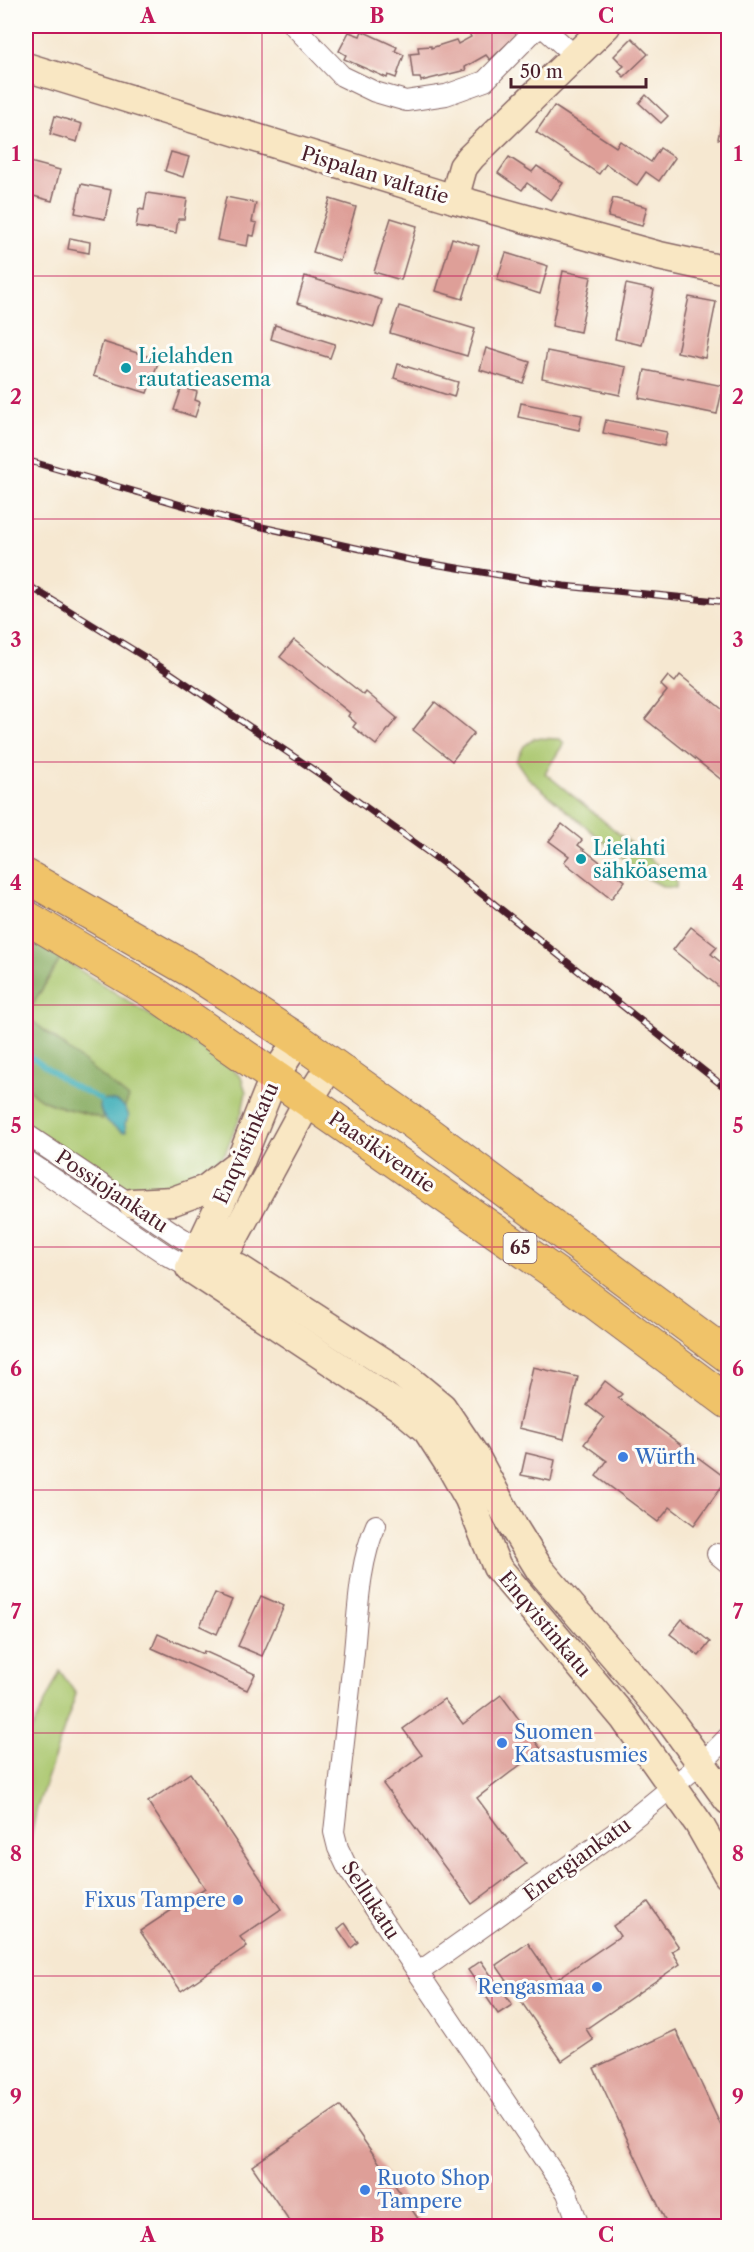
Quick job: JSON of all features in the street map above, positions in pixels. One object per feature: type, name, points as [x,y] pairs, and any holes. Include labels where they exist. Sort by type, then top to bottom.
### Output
[{"type":"highway","name":"Paasikiventie","points":[[26,876],[193,972],[297,1040],[729,1356]]},
{"type":"highway","name":"Paasikiventie","points":[[26,917],[154,993],[558,1275],[729,1402]]},
{"type":"main road","points":[[454,199],[463,167],[471,157],[606,26]]},
{"type":"main road","name":"Pispalan valtatie","points":[[26,67],[454,199],[659,256],[729,271]]},
{"type":"main road","name":"Enqvistinkatu","points":[[205,1264],[240,1162],[274,1077],[297,1040]]},
{"type":"main road","name":"Enqvistinkatu","points":[[205,1264],[331,1064]]},
{"type":"main road","points":[[132,1203],[173,1201],[206,1189],[240,1162]]},
{"type":"main road","name":"Enqvistinkatu","points":[[205,1264],[280,1295],[402,1374],[442,1407],[475,1456],[540,1570],[657,1704],[703,1762],[729,1800]]},
{"type":"main road","name":"Enqvistinkatu","points":[[205,1264],[400,1407],[427,1430],[469,1499],[497,1567],[624,1718],[699,1824],[729,1875]]},
{"type":"street","points":[[294,26],[342,76],[375,92],[406,101],[446,95],[484,81],[531,34],[540,28],[546,30],[574,55]]},
{"type":"street","name":"Possiojankatu","points":[[26,1134],[177,1235],[205,1264]]},
{"type":"street","name":"Possiojankatu","points":[[26,1160],[168,1256],[205,1264]]},
{"type":"street","name":"Sellukatu","points":[[376,1525],[369,1540],[364,1567],[334,1832],[338,1848],[348,1869],[567,2193],[579,2226]]},
{"type":"street","name":"Energiankatu","points":[[419,1972],[619,1830],[703,1762],[729,1737]]},
{"type":"green space","points":[[535,738],[560,739],[564,743],[545,773],[677,881],[676,888],[664,887],[647,878],[527,777],[516,761],[524,746]]},
{"type":"green space","points":[[26,937],[61,958],[26,1015]]},
{"type":"green space","points":[[61,958],[225,1063],[241,1077],[246,1092],[242,1112],[225,1153],[198,1181],[160,1194],[127,1191],[26,1124],[26,1086],[48,1103],[102,1119],[66,1047],[26,1016]]},
{"type":"green space","points":[[26,1016],[129,1098],[123,1110],[111,1101],[102,1119],[55,1106],[33,1093],[26,1086]]},
{"type":"green space","points":[[60,1671],[76,1694],[37,1808],[26,1860],[26,1742]]},
{"type":"water","points":[[104,1100],[117,1102],[126,1109],[129,1117],[125,1123],[126,1131],[123,1132],[104,1118],[99,1104]]},
{"type":"building","points":[[477,26],[526,26],[490,60],[486,55],[465,67],[466,70],[421,81],[420,78],[413,78],[410,54],[419,53],[418,47],[431,46],[431,48],[456,40],[458,44],[471,37],[469,33]]},
{"type":"building","points":[[362,31],[397,47],[395,51],[404,55],[396,78],[388,75],[387,78],[344,59],[346,55],[339,51],[349,32],[360,36]]},
{"type":"building","points":[[632,38],[648,54],[624,77],[618,71],[624,66],[614,56]]},
{"type":"building","points":[[646,95],[668,116],[661,123],[639,103]]},
{"type":"building","points":[[725,102],[728,102],[728,141],[718,139]]},
{"type":"building","points":[[554,106],[616,147],[620,141],[651,162],[660,148],[675,158],[659,181],[646,172],[637,185],[606,164],[599,174],[536,132]]},
{"type":"building","points":[[55,116],[82,124],[77,142],[50,134]]},
{"type":"building","points":[[171,152],[189,157],[183,177],[165,171]]},
{"type":"building","points":[[509,157],[532,172],[537,166],[563,183],[551,200],[527,183],[522,190],[498,173]]},
{"type":"building","points":[[26,161],[60,170],[52,201],[26,194]]},
{"type":"building","points":[[81,184],[111,190],[105,219],[75,213]]},
{"type":"building","points":[[147,193],[187,199],[184,219],[178,219],[176,233],[136,227],[139,209],[144,210]]},
{"type":"building","points":[[226,197],[256,203],[252,222],[257,223],[254,236],[249,235],[247,246],[217,240]]},
{"type":"building","points":[[613,198],[647,207],[642,226],[608,217]]},
{"type":"building","points":[[330,199],[356,207],[340,261],[313,252]]},
{"type":"building","points":[[391,218],[417,226],[401,280],[374,272]]},
{"type":"building","points":[[70,238],[90,242],[89,253],[68,249]]},
{"type":"building","points":[[452,238],[479,246],[463,299],[436,291]]},
{"type":"building","points":[[506,253],[548,266],[540,294],[497,280]]},
{"type":"building","points":[[563,271],[591,277],[580,332],[552,326]]},
{"type":"building","points":[[305,276],[382,300],[374,327],[297,303]]},
{"type":"building","points":[[626,284],[654,290],[642,345],[615,339]]},
{"type":"building","points":[[689,297],[716,302],[705,358],[677,352]]},
{"type":"building","points":[[399,306],[475,329],[467,356],[390,333]]},
{"type":"building","points":[[275,325],[335,344],[330,358],[271,339]]},
{"type":"building","name":"Lielahden rautatieasema","points":[[103,342],[159,360],[147,393],[93,376]]},
{"type":"building","points":[[486,348],[530,362],[523,383],[480,370]]},
{"type":"building","points":[[547,351],[626,367],[620,395],[542,378]]},
{"type":"building","points":[[398,364],[458,382],[454,397],[394,378]]},
{"type":"building","points":[[645,370],[723,386],[717,414],[639,398]]},
{"type":"building","points":[[182,387],[197,392],[195,400],[200,402],[195,417],[174,410]]},
{"type":"building","points":[[521,403],[582,415],[579,430],[518,417]]},
{"type":"building","points":[[606,420],[667,432],[664,446],[603,433]]},
{"type":"building","points":[[294,640],[364,695],[366,692],[397,718],[376,745],[353,727],[356,723],[348,716],[350,713],[280,657]]},
{"type":"building","points":[[680,675],[728,714],[728,785],[645,719],[667,691],[661,685],[668,676],[675,682]]},
{"type":"building","points":[[435,702],[474,733],[452,761],[413,730]]},
{"type":"building","name":"Lielahti sähköasema","points":[[562,824],[582,840],[578,845],[625,881],[611,899],[564,862],[569,856],[549,841]]},
{"type":"building","points":[[691,927],[717,947],[711,954],[728,968],[728,994],[673,950]]},
{"type":"building","points":[[533,1367],[578,1377],[564,1439],[519,1428]]},
{"type":"building","points":[[605,1381],[622,1394],[618,1398],[727,1479],[694,1525],[670,1507],[658,1522],[596,1476],[607,1461],[584,1444],[604,1418],[587,1405]]},
{"type":"building","points":[[526,1453],[555,1460],[551,1481],[521,1475]]},
{"type":"building","points":[[215,1593],[232,1600],[217,1634],[200,1626]]},
{"type":"building","points":[[261,1596],[284,1606],[262,1656],[238,1646]]},
{"type":"building","points":[[682,1619],[710,1642],[699,1656],[670,1634]]},
{"type":"building","points":[[158,1634],[203,1654],[204,1651],[255,1674],[247,1690],[152,1648]]},
{"type":"building","points":[[501,1695],[541,1749],[477,1798],[526,1864],[472,1904],[383,1784],[422,1755],[403,1729],[444,1699],[463,1724]]},
{"type":"building","points":[[190,1773],[281,1909],[240,1937],[247,1946],[181,1991],[140,1931],[205,1888],[148,1802]]},
{"type":"building","points":[[648,1902],[679,1947],[672,1951],[680,1964],[586,2029],[593,2040],[562,2061],[496,1965],[528,1943],[554,1981],[620,1936],[613,1926]]},
{"type":"building","points":[[345,1923],[358,1942],[351,1948],[338,1929]]},
{"type":"building","points":[[481,1961],[512,2005],[498,2014],[468,1970]]},
{"type":"building","points":[[676,2030],[728,2141],[728,2226],[668,2226],[594,2068]]},
{"type":"building","points":[[340,2106],[419,2220],[410,2226],[293,2226],[252,2166]]},
{"type":"waterway","points":[[26,1053],[68,1083],[100,1099],[105,1106]]},
{"type":"railway","points":[[26,460],[240,522],[410,560],[564,586],[728,602]]},
{"type":"railway","points":[[26,584],[169,672],[327,779],[443,863],[728,1090]]},
{"type":"place","name":"Lielahden rautatieasema","points":[[126,368]]},
{"type":"place","name":"Lielahti sähköasema","points":[[581,859]]},
{"type":"place","name":"Würth","points":[[623,1457]]},
{"type":"place","name":"Suomen Katsastusmies","points":[[502,1743]]},
{"type":"place","name":"Fixus Tampere","points":[[238,1900]]},
{"type":"place","name":"Rengasmaa","points":[[597,1987]]},
{"type":"place","name":"Ruoto Shop Tampere","points":[[365,2190]]}]
